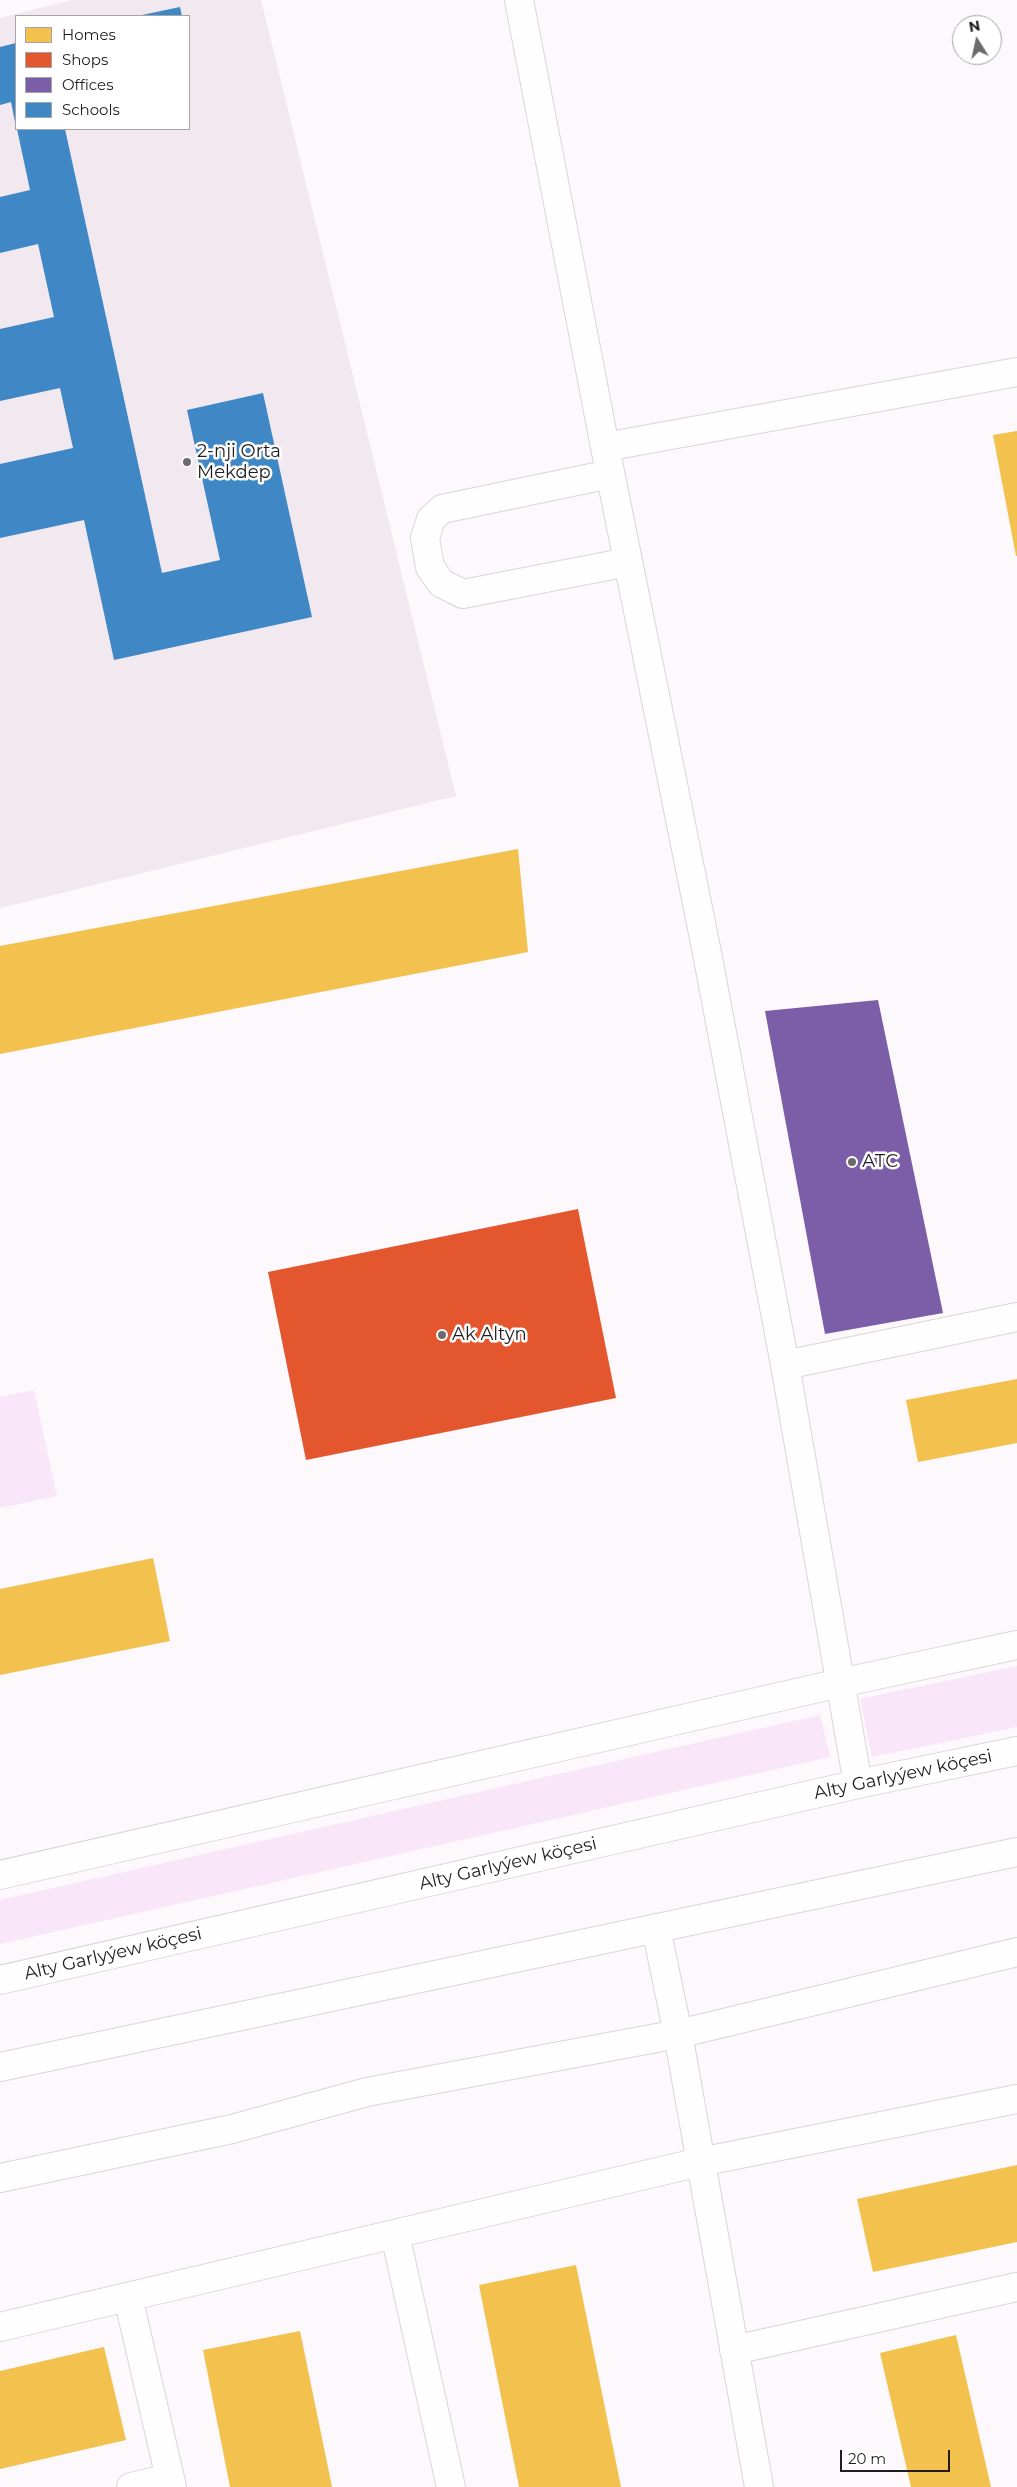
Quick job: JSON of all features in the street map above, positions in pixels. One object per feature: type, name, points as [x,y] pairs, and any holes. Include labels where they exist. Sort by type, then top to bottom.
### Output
[{"type":"street","points":[[519,0],[610,474],[706,948],[785,1365],[858,1784]]},
{"type":"street","points":[[605,447],[1017,372]]},
{"type":"street","points":[[610,474],[442,508],[431,518],[425,538],[430,568],[441,583],[463,594],[628,562]]},
{"type":"street","points":[[785,1365],[1017,1317]]},
{"type":"street","points":[[0,1875],[840,1683],[1017,1645]]},
{"type":"street","name":"Alty Garlyýew köçesi","points":[[0,1980],[858,1784],[1017,1751]]},
{"type":"street","points":[[0,2067],[1017,1852]]},
{"type":"street","points":[[656,1928],[678,2034],[759,2487]]},
{"type":"street","points":[[0,2178],[232,2129],[367,2092],[678,2034],[1017,1952]]},
{"type":"street","points":[[0,2328],[700,2162],[1017,2099]]},
{"type":"street","points":[[395,2234],[451,2487]]},
{"type":"street","points":[[734,2350],[1017,2287]]},
{"type":"street","points":[[128,2297],[171,2482],[131,2487]]},
{"type":"shaded area","name":"2-nji Orta Mekdep","points":[[72,0],[261,0],[456,796],[0,908],[0,18]]},
{"type":"shaded area","points":[[34,1390],[57,1496],[0,1508],[0,1397]]},
{"type":"shaded area","points":[[1017,1666],[1017,1727],[872,1757],[860,1699]]},
{"type":"shaded area","points":[[820,1715],[830,1757],[0,1944],[0,1900]]},
{"type":"building: Homes","points":[[1017,431],[1017,556],[1016,556],[993,435]]},
{"type":"building: Homes","points":[[518,849],[528,952],[0,1054],[0,946]]},
{"type":"building: Homes","points":[[1017,1379],[1017,1443],[918,1462],[906,1400]]},
{"type":"building: Homes","points":[[153,1558],[170,1641],[0,1675],[0,1589]]},
{"type":"building: Homes","points":[[1017,2165],[1017,2242],[873,2272],[857,2199]]},
{"type":"building: Homes","points":[[576,2265],[621,2487],[519,2487],[479,2285]]},
{"type":"building: Homes","points":[[300,2331],[332,2487],[230,2487],[203,2350]]},
{"type":"building: Homes","points":[[956,2335],[991,2487],[911,2487],[880,2353]]},
{"type":"building: Homes","points":[[104,2347],[126,2440],[0,2469],[0,2371]]},
{"type":"building: Shops","name":"Ak Altyn","points":[[578,1209],[616,1398],[306,1460],[268,1272]]},
{"type":"building: Offices","name":"АТС","points":[[878,1000],[943,1313],[825,1334],[765,1011]]},
{"type":"building: Schools","points":[[180,7],[182,15],[142,15]]},
{"type":"building: Schools","points":[[15,43],[15,122],[11,102],[0,105],[0,47]]},
{"type":"building: Schools","points":[[17,130],[65,130],[162,573],[220,560],[187,410],[263,393],[312,617],[114,660],[84,520],[0,538],[0,464],[73,448],[60,388],[0,401],[0,329],[54,317],[38,244],[0,253],[0,197],[30,190]]},
{"type":"place","name":"2-nji Orta Mekdep","points":[[187,462]]},
{"type":"place","name":"АТС","points":[[852,1162]]},
{"type":"place","name":"Ak Altyn","points":[[442,1335]]}]
